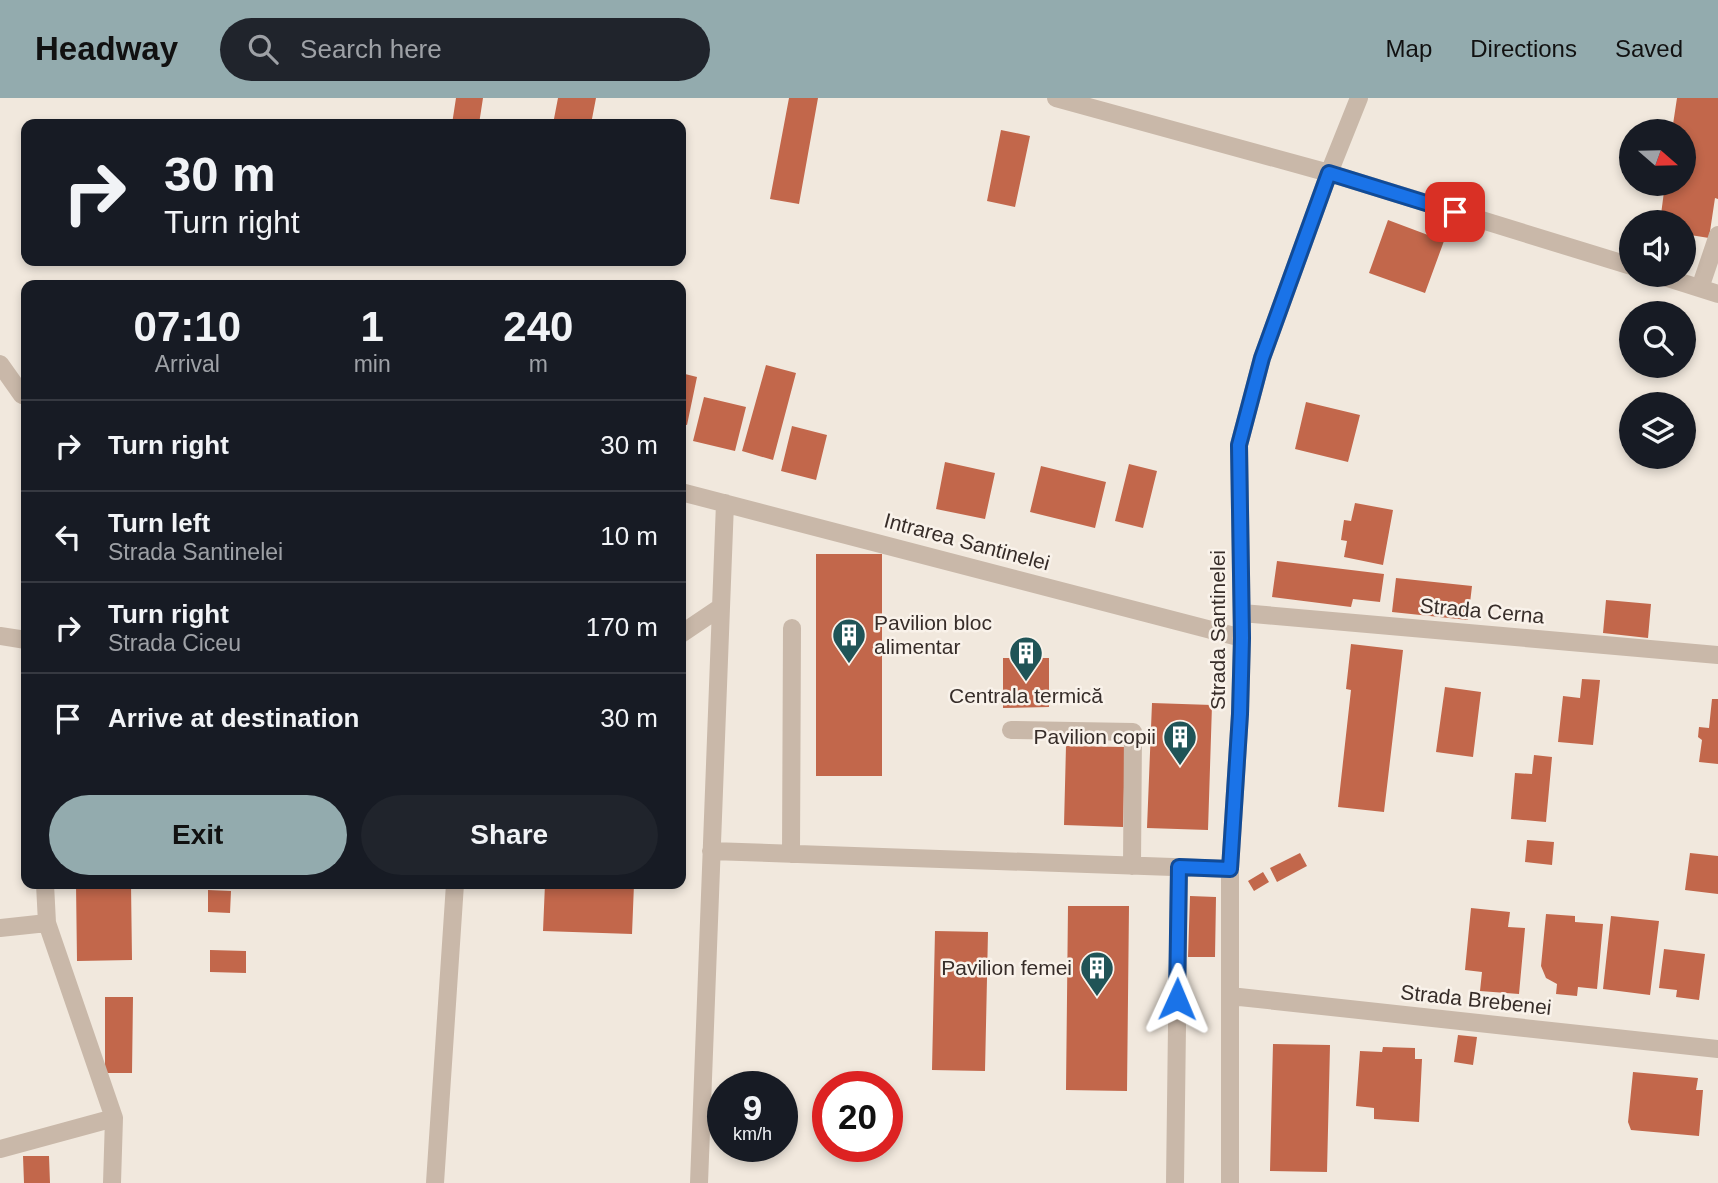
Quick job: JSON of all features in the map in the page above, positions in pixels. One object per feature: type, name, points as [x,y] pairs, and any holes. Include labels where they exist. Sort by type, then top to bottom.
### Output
[{"type":"street","points":[[1056,98],[1329,173],[1619,262]]},
{"type":"street","name":"Strada Santinelei","points":[[1230,1183],[1230,869],[1242,638],[1239,445],[1262,358],[1359,98]]},
{"type":"street","points":[[1700,288],[1718,235]]},
{"type":"street","points":[[1696,287],[1718,294]]},
{"type":"street","points":[[0,364],[21,394]]},
{"type":"street","name":"Intrarea Santinelei","points":[[686,493],[1242,638]]},
{"type":"street","points":[[699,1183],[725,503]]},
{"type":"street","points":[[686,632],[721,607]]},
{"type":"street","name":"Strada Cerna","points":[[1242,612],[1718,655]]},
{"type":"street","points":[[792,628],[792,854]]},
{"type":"street","points":[[0,636],[21,639]]},
{"type":"street","points":[[1011,730],[1133,732],[1132,866]]},
{"type":"street","points":[[711,851],[1230,869]]},
{"type":"street","points":[[1175,1183],[1179,867]]},
{"type":"street","points":[[45,889],[47,923],[114,1118],[112,1183]]},
{"type":"street","points":[[435,1183],[455,889]]},
{"type":"street","points":[[0,928],[47,923]]},
{"type":"street","name":"Strada Brebenei","points":[[1230,996],[1718,1049]]},
{"type":"street","points":[[0,1149],[114,1118]]},
{"type":"building","points":[[456,98],[483,98],[480,119],[453,119]]},
{"type":"building","points":[[558,98],[596,98],[592,119],[554,119]]},
{"type":"building","points":[[789,98],[818,98],[799,204],[770,199]]},
{"type":"building","points":[[1677,98],[1718,98],[1718,199],[1715,198],[1709,238],[1696,236],[1696,210],[1662,210],[1663,196],[1696,196],[1696,119],[1674,119]]},
{"type":"building","points":[[1001,130],[1030,136],[1015,207],[987,201]]},
{"type":"building","points":[[1388,220],[1444,241],[1425,293],[1369,273]]},
{"type":"building","points":[[766,365],[796,373],[773,460],[742,451]]},
{"type":"building","points":[[686,374],[697,377],[686,425]]},
{"type":"building","points":[[704,397],[746,407],[735,451],[693,441]]},
{"type":"building","points":[[1306,402],[1360,415],[1348,462],[1295,449]]},
{"type":"building","points":[[792,426],[827,435],[816,480],[781,471]]},
{"type":"building","points":[[945,462],[995,473],[985,519],[936,509]]},
{"type":"building","points":[[1129,464],[1157,471],[1143,528],[1115,521]]},
{"type":"building","points":[[1041,466],[1106,482],[1095,528],[1030,512]]},
{"type":"building","points":[[1355,503],[1393,510],[1383,565],[1344,557],[1347,541],[1341,540],[1344,520],[1351,521]]},
{"type":"building","name":"Pavilion bloc alimentar","points":[[816,554],[882,554],[882,776],[816,776]]},
{"type":"building","points":[[1277,561],[1384,574],[1380,602],[1353,599],[1351,607],[1272,597]]},
{"type":"building","points":[[1396,578],[1472,586],[1468,620],[1392,612]]},
{"type":"building","points":[[1606,600],[1651,604],[1648,638],[1603,633]]},
{"type":"building","points":[[1351,644],[1403,650],[1384,812],[1338,807],[1351,690],[1346,689]]},
{"type":"building","name":"Centrala termică","points":[[1003,658],[1049,658],[1049,707],[1003,708]]},
{"type":"building","points":[[1582,679],[1600,680],[1593,745],[1558,742],[1563,696],[1580,698]]},
{"type":"building","points":[[1445,687],[1481,692],[1473,757],[1436,752]]},
{"type":"building","points":[[1712,699],[1718,699],[1718,764],[1699,762],[1702,740],[1698,737],[1699,727],[1709,728]]},
{"type":"building","name":"Pavilion copii","points":[[1152,703],[1212,705],[1208,830],[1147,828]]},
{"type":"building","points":[[1066,746],[1125,747],[1123,827],[1064,825]]},
{"type":"building","points":[[1534,755],[1552,757],[1546,822],[1511,819],[1515,773],[1532,774]]},
{"type":"building","points":[[1527,840],[1554,842],[1552,865],[1525,862]]},
{"type":"building","points":[[1300,853],[1307,866],[1277,882],[1270,868]]},
{"type":"building","points":[[1690,853],[1718,856],[1718,894],[1685,890]]},
{"type":"building","points":[[1263,872],[1269,882],[1254,891],[1248,881]]},
{"type":"building","points":[[76,889],[131,889],[132,960],[77,961]]},
{"type":"building","points":[[545,889],[634,889],[632,934],[543,931]]},
{"type":"building","points":[[208,890],[231,891],[230,913],[208,912]]},
{"type":"building","points":[[1190,896],[1216,897],[1215,957],[1188,957]]},
{"type":"building","name":"Pavilion femei","points":[[1068,906],[1129,906],[1127,1091],[1066,1090]]},
{"type":"building","points":[[1471,908],[1510,912],[1508,927],[1525,928],[1519,994],[1480,991],[1482,972],[1465,970]]},
{"type":"building","points":[[1546,914],[1575,916],[1575,922],[1603,924],[1597,989],[1578,987],[1577,996],[1556,994],[1557,984],[1546,978],[1541,966]]},
{"type":"building","points":[[1611,916],[1659,921],[1650,995],[1603,989]]},
{"type":"building","points":[[935,931],[988,932],[985,1071],[932,1070]]},
{"type":"building","points":[[1664,949],[1705,954],[1699,1000],[1676,997],[1677,990],[1659,988]]},
{"type":"building","points":[[210,950],[246,951],[246,973],[210,972]]},
{"type":"building","points":[[105,997],[133,997],[132,1073],[105,1073]]},
{"type":"building","points":[[1458,1035],[1477,1037],[1473,1065],[1454,1062]]},
{"type":"building","points":[[1273,1044],[1330,1045],[1327,1172],[1270,1171]]},
{"type":"building","points":[[1383,1047],[1415,1048],[1415,1059],[1422,1059],[1419,1122],[1374,1119],[1374,1108],[1356,1106],[1360,1051],[1382,1052]]},
{"type":"building","points":[[1633,1072],[1698,1078],[1696,1090],[1703,1090],[1699,1136],[1631,1130],[1628,1122]]},
{"type":"building","points":[[23,1156],[49,1156],[50,1183],[24,1183]]},
{"type":"place","name":"Pavilion bloc alimentar","points":[[849,665]]},
{"type":"place","name":"Centrala termică","points":[[1026,683]]},
{"type":"place","name":"Pavilion copii","points":[[1180,767]]},
{"type":"place","name":"Pavilion femei","points":[[1097,998]]},
{"type":"route","points":[[1177,999],[1179,867],[1230,869],[1242,638],[1239,445],[1262,358],[1329,173],[1455,212]]}]
